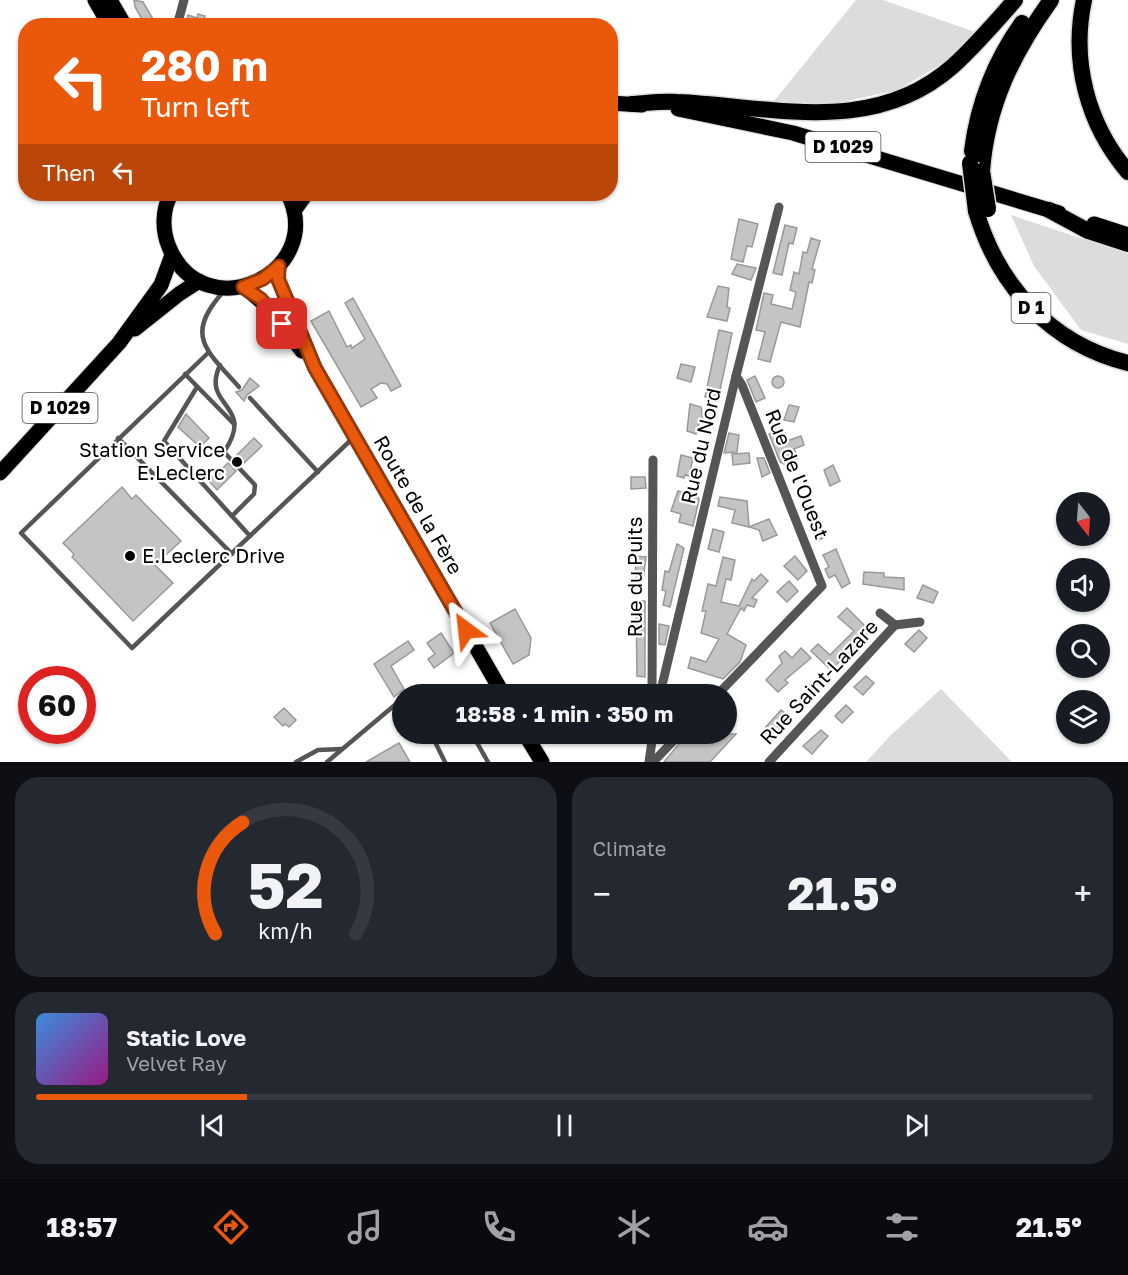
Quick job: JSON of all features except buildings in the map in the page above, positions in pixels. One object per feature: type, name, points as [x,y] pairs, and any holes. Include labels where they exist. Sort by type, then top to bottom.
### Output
[{"type":"highway","points":[[632,104],[675,102],[795,113],[836,112],[873,106],[921,87],[952,67],[1015,0]]},
{"type":"highway","name":"D 1","points":[[1038,0],[1015,32],[987,84],[979,111],[976,167],[982,210],[999,268],[1011,286],[1038,316],[1062,335],[1082,346],[1128,363]]},
{"type":"highway","name":"D 1","points":[[976,167],[988,120],[1001,83],[1023,42],[1051,0]]},
{"type":"highway","points":[[1084,0],[1079,49],[1086,97],[1106,140],[1128,172]]},
{"type":"highway","name":"D 1","points":[[982,210],[1014,271],[1049,310],[1092,340],[1128,351]]},
{"type":"highway","points":[[1049,210],[1088,231],[1128,244]]},
{"type":"main road","points":[[95,0],[105,18]]},
{"type":"main road","points":[[111,1],[121,18]]},
{"type":"main road","name":"D 1029","points":[[618,103],[702,112],[793,133],[1128,235]]},
{"type":"main road","points":[[169,201],[164,226],[172,255],[179,266],[199,281],[226,288],[243,287],[263,279],[279,266],[292,240],[294,211],[290,201]]},
{"type":"main road","points":[[294,211],[301,201]]},
{"type":"main road","name":"D 1029","points":[[0,472],[119,342],[161,285],[172,255]]},
{"type":"main road","name":"Route de la Fère","points":[[279,266],[278,279],[315,368]]},
{"type":"main road","name":"D 1029","points":[[119,342],[199,281]]},
{"type":"main road","name":"Route de la Fère","points":[[243,287],[272,310],[315,368],[493,684]]},
{"type":"main road","points":[[531,744],[542,762]]},
{"type":"street","points":[[179,18],[184,0]]},
{"type":"street","name":"Rue du Nord","points":[[662,684],[779,207]]},
{"type":"street","name":"Rue de l'Ouest","points":[[728,684],[822,586],[742,385],[736,376]]},
{"type":"street","name":"Rue du Puits","points":[[652,684],[653,460]]},
{"type":"street","points":[[880,613],[896,626],[920,622]]},
{"type":"street","name":"Rue Saint-Lazare","points":[[769,762],[896,626]]},
{"type":"street","points":[[651,762],[652,744]]},
{"type":"street","points":[[651,762],[670,744]]},
{"type":"lane","points":[[226,288],[205,314],[201,326],[208,353],[239,387]]},
{"type":"lane","points":[[208,353],[21,533],[132,648],[355,436]]},
{"type":"lane","points":[[220,365],[214,378],[215,388],[231,411],[236,426],[233,438],[224,452],[255,485],[254,494],[232,516]]},
{"type":"lane","points":[[185,374],[197,387],[205,391],[236,426]]},
{"type":"lane","points":[[197,387],[164,441],[250,537]]},
{"type":"lane","points":[[250,398],[318,472]]},
{"type":"lane","points":[[118,438],[232,554]]},
{"type":"lane","points":[[327,762],[392,707]]},
{"type":"lane","points":[[436,744],[445,762]]},
{"type":"lane","points":[[478,744],[488,762]]},
{"type":"lane","points":[[296,762],[318,750],[342,749]]},
{"type":"shaded area","points":[[856,0],[883,0],[978,33],[941,64],[898,90],[832,104],[774,101]]},
{"type":"shaded area","points":[[1011,215],[1128,254],[1128,344],[1081,330],[1034,266]]},
{"type":"shaded area","points":[[941,689],[1012,762],[866,762],[890,736]]},
{"type":"place","name":"Station Service E.Leclerc","points":[[237,462]]},
{"type":"place","name":"E.Leclerc Drive","points":[[130,556]]},
{"type":"route","points":[[282,324],[261,299],[243,287],[263,279],[279,266],[278,279],[315,368],[466,630]]}]
